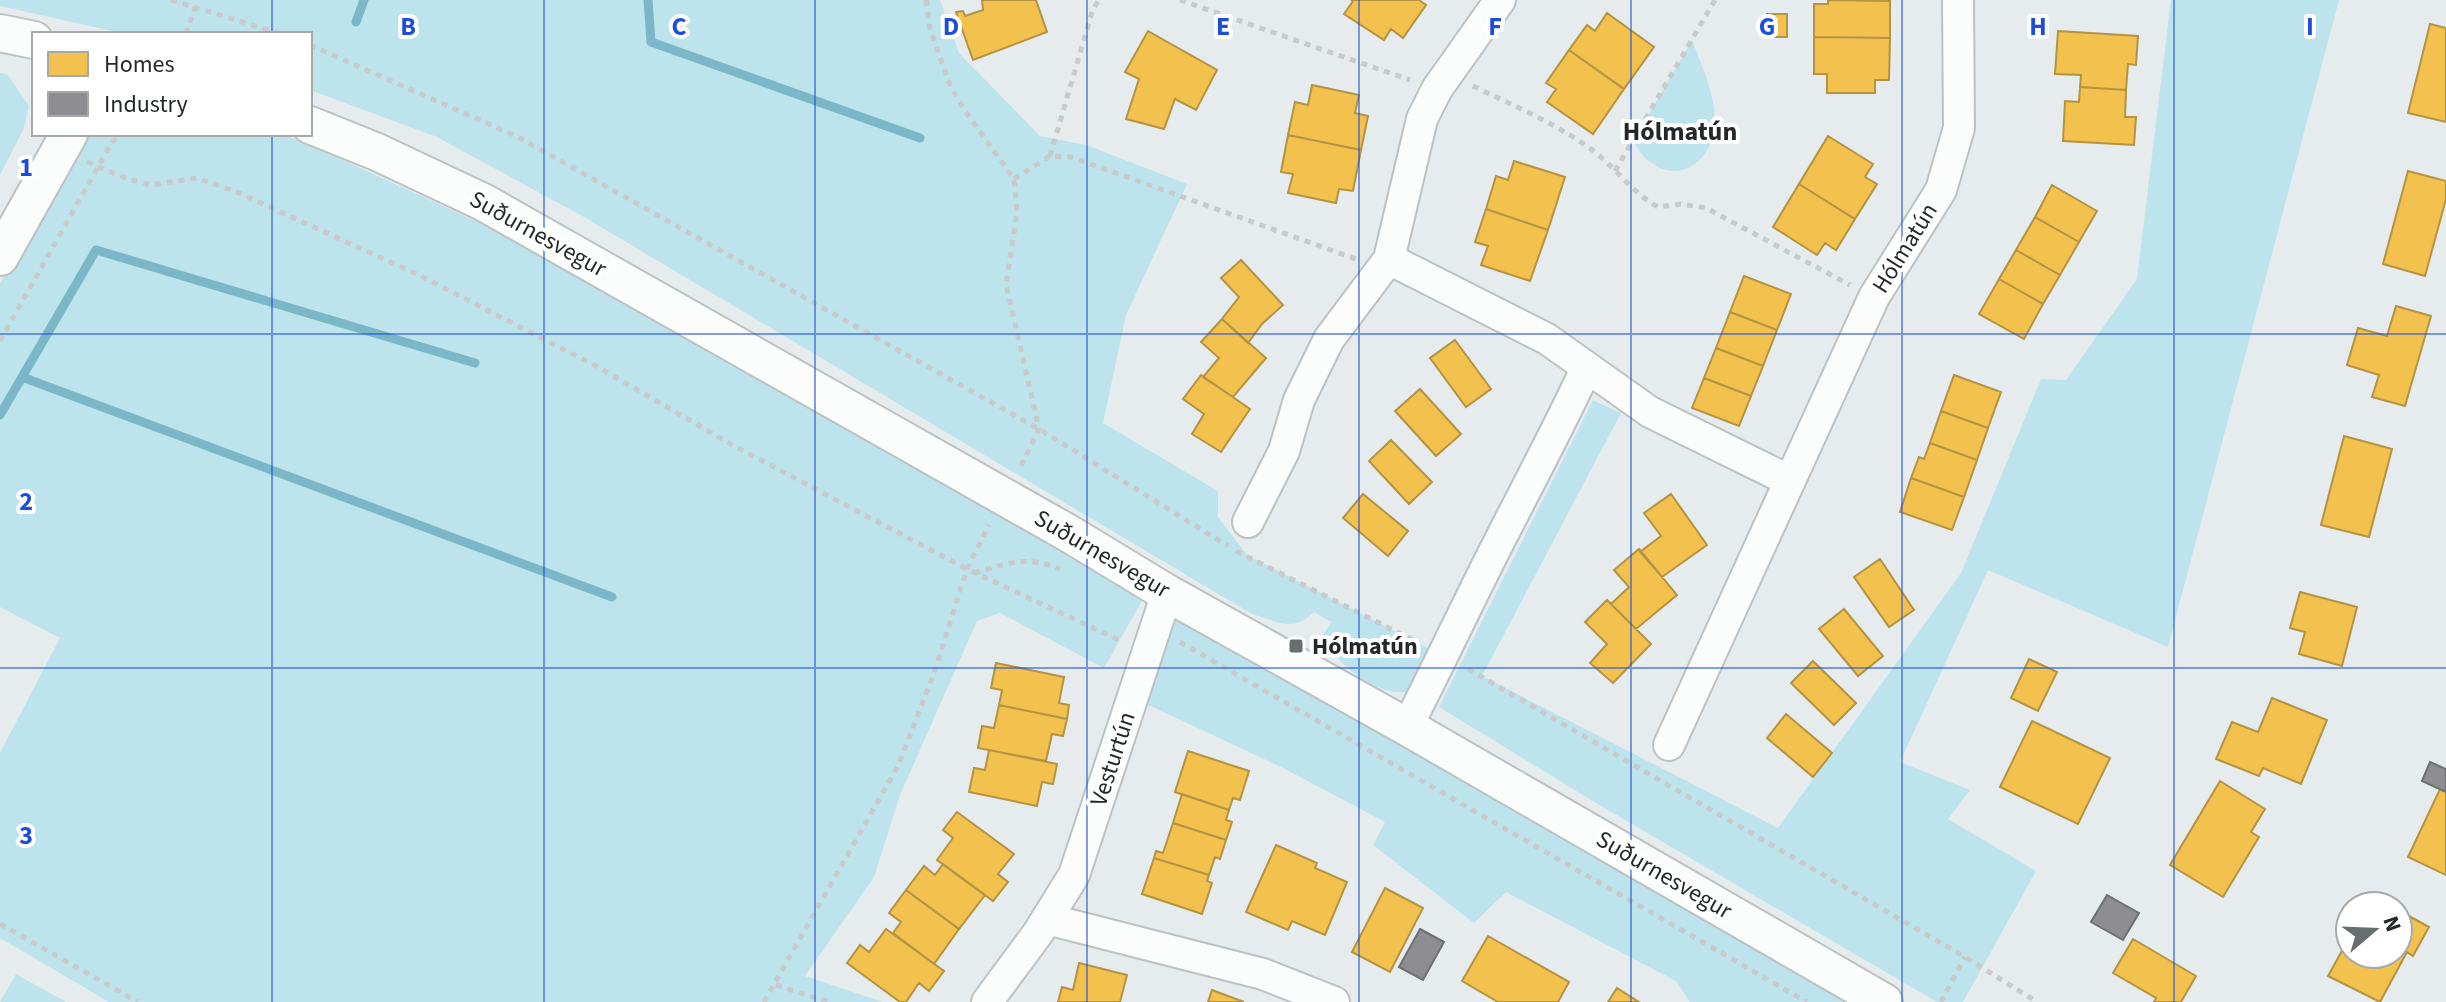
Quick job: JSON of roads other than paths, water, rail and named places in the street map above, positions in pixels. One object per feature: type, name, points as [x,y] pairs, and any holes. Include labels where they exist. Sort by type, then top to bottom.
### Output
[{"type":"street","points":[[1248,522],[1284,451],[1299,400],[1329,339],[1385,264],[1422,119],[1442,81],[1500,0]]},
{"type":"street","name":"Hólmatún","points":[[1669,745],[1874,297],[1941,190],[1959,128],[1958,0]]},
{"type":"street","points":[[0,33],[32,40]]},
{"type":"street","name":"Suðurnesvegur","points":[[312,126],[377,152],[483,202],[1068,533],[1167,593],[1407,727],[1884,1002]]},
{"type":"street","points":[[0,257],[65,140]]},
{"type":"street","points":[[1385,264],[1547,339],[1650,412],[1790,481]]},
{"type":"street","points":[[1407,727],[1502,535],[1555,438],[1586,369]]},
{"type":"street","name":"Vesturtún","points":[[987,1002],[1047,919],[1074,875],[1167,593]]},
{"type":"street","points":[[1047,919],[1263,974],[1334,1002]]},
{"type":"waterway","points":[[356,22],[364,0]]},
{"type":"waterway","points":[[648,0],[651,42],[920,138]]},
{"type":"waterway","points":[[0,415],[96,250],[475,363]]},
{"type":"waterway","points":[[22,377],[612,597]]},
{"type":"place","name":"Hólmatún","points":[[1296,646]]},
{"type":"district","name":"Hólmatún","points":[[1680,131]]}]
